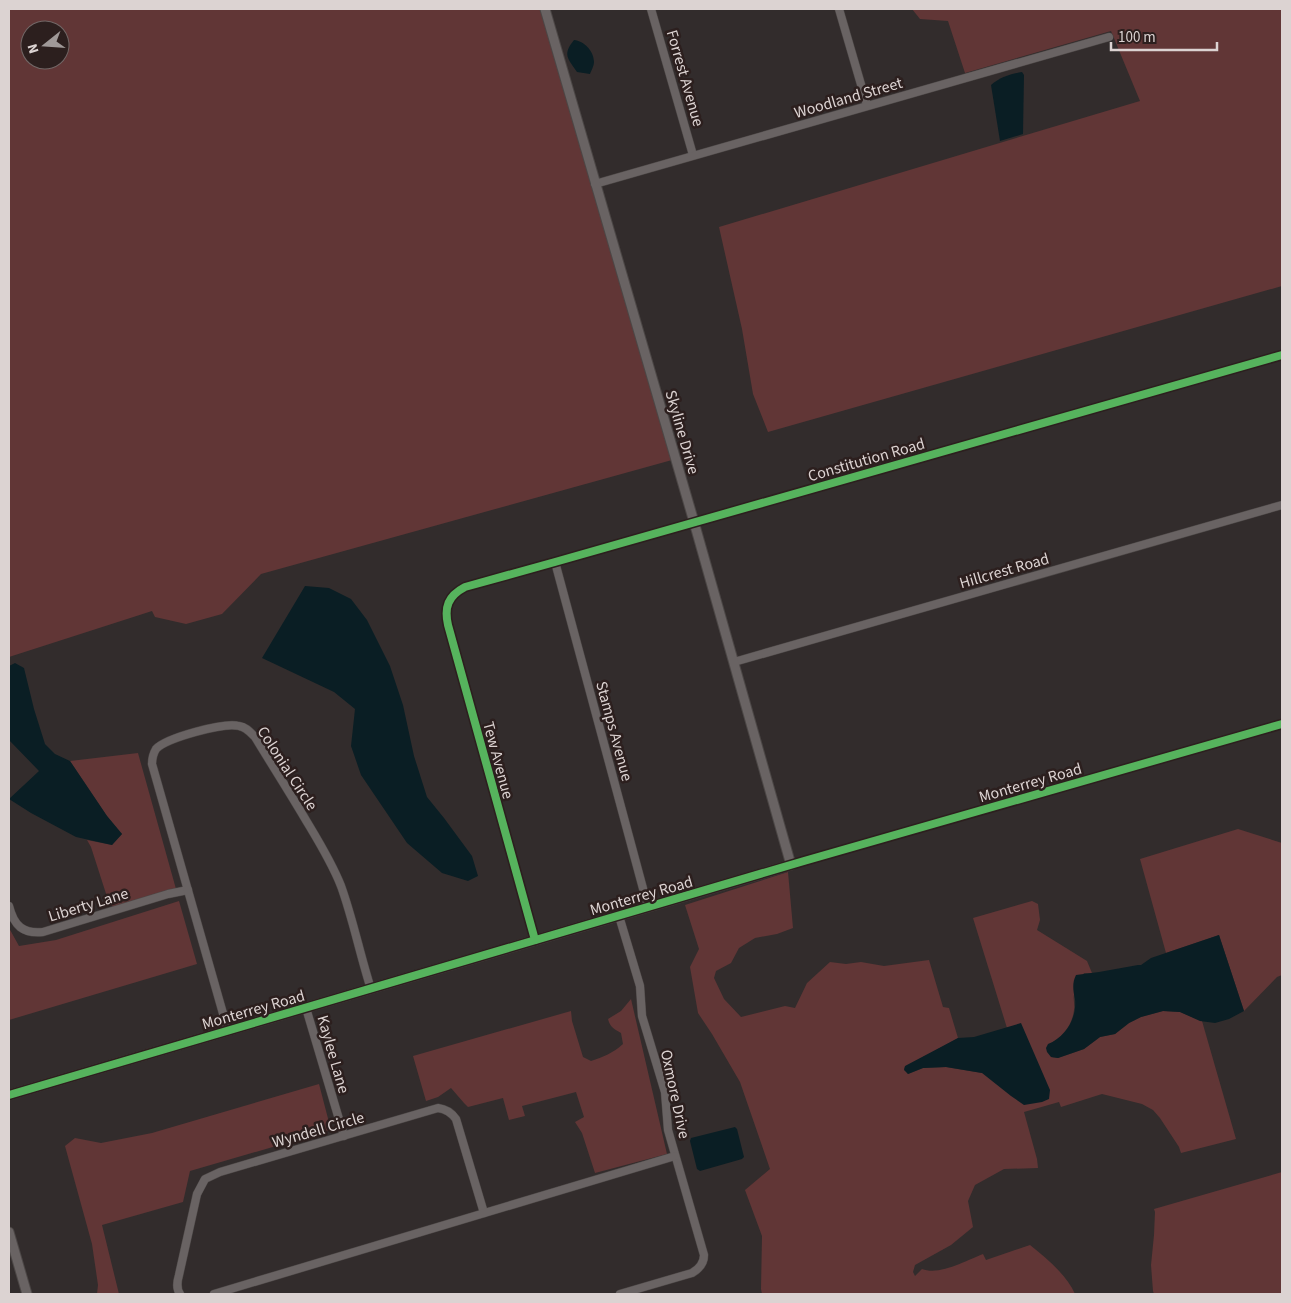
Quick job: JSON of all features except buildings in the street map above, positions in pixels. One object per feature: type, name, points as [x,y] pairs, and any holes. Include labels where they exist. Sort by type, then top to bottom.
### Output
[{"type":"street","name":"Skyline Drive","points":[[544,9],[792,865]]},
{"type":"street","name":"Forrest Avenue","points":[[651,9],[693,155]]},
{"type":"street","points":[[839,9],[867,105]]},
{"type":"street","name":"Woodland Street","points":[[595,184],[1109,37]]},
{"type":"street","name":"Constitution Road","points":[[458,590],[1282,355]]},
{"type":"street","name":"Hillcrest Road","points":[[734,662],[1282,505]]},
{"type":"street","name":"Stamps Avenue","points":[[555,562],[648,907]]},
{"type":"street","name":"Tew Avenue","points":[[458,590],[449,600],[446,618],[535,940]]},
{"type":"street","name":"Monterrey Road","points":[[9,1095],[792,865],[1282,724]]},
{"type":"street","name":"Colonial Circle","points":[[228,1031],[153,772],[154,754],[158,748],[164,743],[184,736],[227,725],[238,725],[245,728],[255,737],[297,805],[340,884],[371,988]]},
{"type":"street","name":"Liberty Lane","points":[[9,906],[17,925],[26,931],[35,933],[48,931],[168,894],[188,890]]},
{"type":"street","name":"Oxmore Drive","points":[[620,916],[640,986],[642,1016],[665,1092],[668,1130],[704,1255],[700,1267],[692,1273],[620,1294]]},
{"type":"street","name":"Kaylee Lane","points":[[306,1008],[344,1136]]},
{"type":"street","name":"Wyndell Circle","points":[[180,1294],[177,1291],[178,1275],[197,1194],[205,1179],[220,1172],[438,1108],[448,1110],[456,1119],[484,1213]]},
{"type":"street","points":[[214,1294],[676,1156]]},
{"type":"street","points":[[9,1232],[27,1294]]},
{"type":"shaded area","points":[[9,9],[540,9],[672,460],[261,574],[222,614],[186,624],[155,617],[152,611],[9,657]]},
{"type":"shaded area","points":[[912,9],[1282,9],[1282,286],[768,432],[753,394],[742,329],[719,227],[1140,101],[1111,31],[965,73],[948,21],[920,19]]},
{"type":"shaded area","points":[[138,753],[176,889],[113,907],[109,903],[87,840],[112,845],[122,834],[107,816],[70,761]]},
{"type":"shaded area","points":[[1238,829],[1282,843],[1282,975],[1277,977],[1244,1011],[1219,935],[1166,953],[1140,859]]},
{"type":"shaded area","points":[[788,872],[793,928],[777,934],[755,938],[739,948],[731,963],[716,971],[714,978],[724,999],[741,1017],[785,1006],[795,1008],[807,983],[830,962],[846,964],[861,962],[884,966],[929,960],[943,1007],[949,1008],[958,1038],[904,1068],[908,1074],[923,1068],[946,1067],[982,1073],[1021,1024],[1007,1028],[973,918],[1032,901],[1038,904],[1040,920],[1037,930],[1087,961],[1092,973],[1084,973],[1076,987],[1073,1016],[1063,1034],[1050,1044],[1051,1057],[1058,1058],[1084,1049],[1100,1037],[1115,1034],[1129,1023],[1141,1017],[1163,1011],[1180,1012],[1202,1021],[1236,1139],[1181,1153],[1179,1147],[1153,1110],[1142,1104],[1102,1094],[1061,1107],[1059,1102],[1024,1112],[1038,1168],[1004,1169],[975,1185],[968,1201],[973,1227],[951,1245],[915,1265],[913,1272],[915,1276],[922,1269],[929,1271],[945,1269],[983,1254],[986,1260],[1030,1245],[1067,1280],[1075,1294],[762,1294],[762,1236],[745,1190],[770,1169],[740,1082],[698,1013],[690,967],[699,949],[685,905]]},
{"type":"shaded area","points":[[179,901],[197,964],[9,1020],[9,928],[19,946],[56,940]]},
{"type":"shaded area","points":[[631,999],[667,1154],[595,1173],[582,1133],[575,1122],[584,1117],[576,1092],[522,1106],[525,1116],[509,1120],[503,1098],[468,1107],[451,1088],[438,1097],[426,1101],[413,1056],[571,1011],[572,1021],[583,1057],[591,1061],[608,1054],[623,1044],[621,1033],[613,1028],[608,1019],[621,1011]]},
{"type":"shaded area","points":[[319,1084],[331,1130],[190,1171],[183,1202],[102,1225],[119,1294],[97,1294],[98,1285],[92,1244],[65,1146],[75,1138],[101,1143],[152,1133]]},
{"type":"shaded area","points":[[1282,1172],[1282,1294],[1154,1294],[1151,1265],[1154,1209]]},
{"type":"water","points":[[574,40],[585,44],[594,58],[590,74],[577,72],[569,60],[568,49]]},
{"type":"water","points":[[1022,72],[1024,75],[1023,134],[1000,141],[991,85],[1005,76]]},
{"type":"water","points":[[305,586],[329,588],[351,599],[367,620],[390,666],[403,705],[414,756],[427,797],[472,856],[478,876],[468,881],[442,873],[407,843],[361,775],[351,746],[355,709],[334,692],[262,658]]},
{"type":"water","points":[[15,663],[24,668],[45,744],[55,754],[70,761],[107,816],[122,834],[112,845],[76,837],[9,799],[39,771],[9,740],[9,666]]},
{"type":"water","points":[[1219,935],[1244,1011],[1229,1019],[1215,1023],[1200,1021],[1180,1012],[1163,1011],[1141,1017],[1129,1023],[1115,1034],[1100,1037],[1084,1049],[1058,1058],[1051,1057],[1047,1052],[1048,1044],[1065,1032],[1072,1020],[1075,1006],[1073,987],[1076,975],[1141,965],[1151,958]]},
{"type":"water","points":[[1021,1023],[1050,1090],[1049,1099],[1042,1102],[1024,1105],[982,1073],[946,1067],[923,1068],[908,1074],[904,1070],[905,1066],[958,1038],[974,1037]]},
{"type":"water","points":[[735,1127],[744,1157],[700,1171],[697,1169],[690,1141],[691,1138]]},
{"type":"cycle path","points":[[535,940],[448,625],[447,607],[451,598],[459,590],[1282,355]]},
{"type":"cycle path","points":[[9,1095],[804,861],[1282,724]]}]
